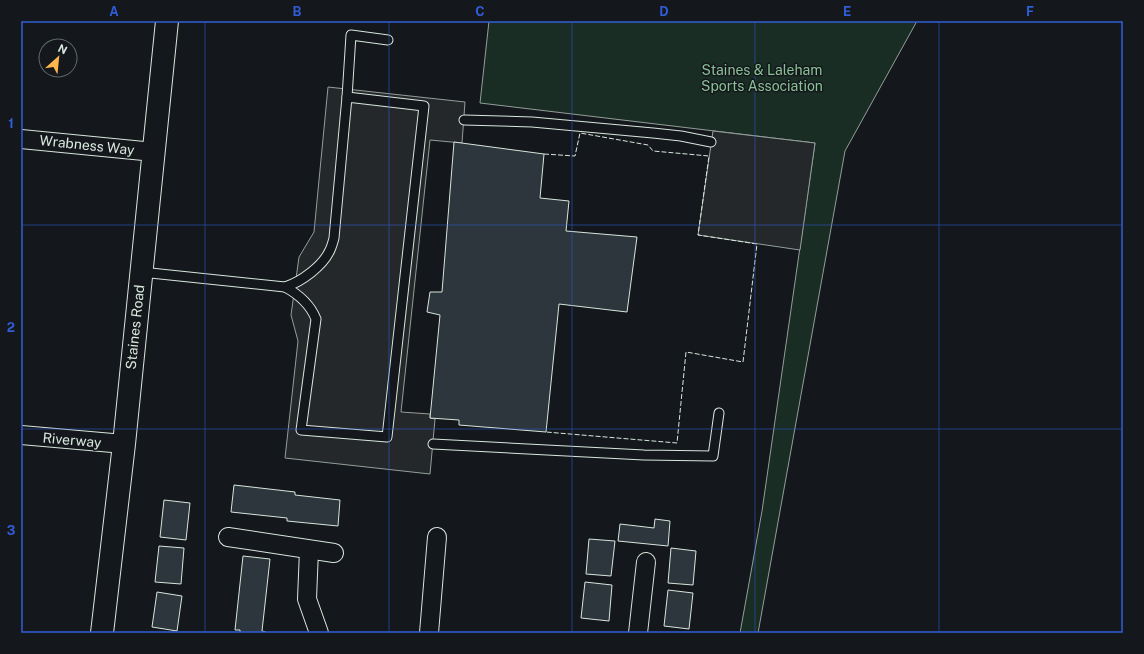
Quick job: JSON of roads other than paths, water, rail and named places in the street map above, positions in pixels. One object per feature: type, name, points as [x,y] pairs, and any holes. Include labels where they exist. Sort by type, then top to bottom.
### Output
[{"type":"main road","name":"Staines Road","points":[[102,633],[124,444],[166,21]]},
{"type":"street","name":"Wrabness Way","points":[[21,139],[154,152]]},
{"type":"street","name":"Riverway","points":[[21,435],[124,444]]},
{"type":"street","points":[[429,633],[438,536]]},
{"type":"street","points":[[228,537],[334,553]]},
{"type":"street","points":[[309,550],[306,599],[319,633]]},
{"type":"street","points":[[638,633],[646,562]]},
{"type":"lane","points":[[285,287],[305,278],[322,262],[330,251],[334,238],[351,35],[388,40]]},
{"type":"lane","points":[[141,272],[285,287],[294,292],[311,308],[316,319],[301,430],[387,437],[424,106],[347,97]]},
{"type":"lane","points":[[464,120],[532,122],[681,136],[711,142]]},
{"type":"lane","points":[[433,444],[644,456],[713,456],[719,413]]},
{"type":"park label","name":"Staines & Laleham Sports Association","points":[[762,78]]}]
